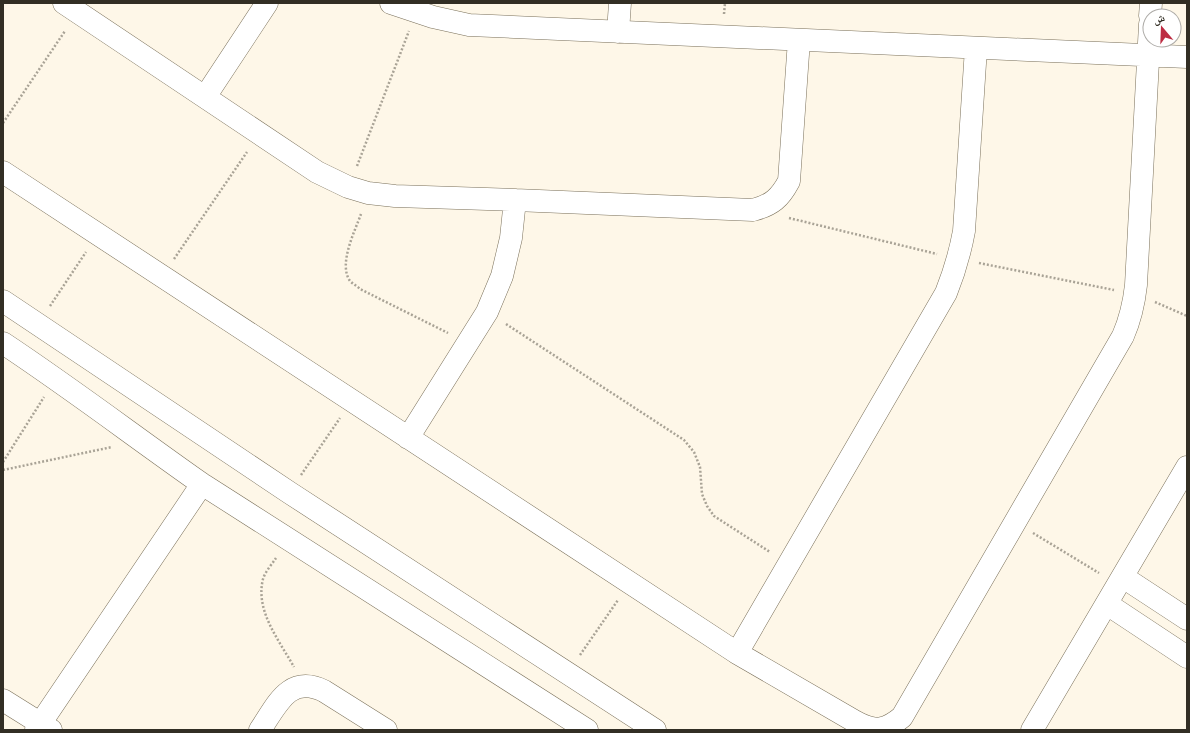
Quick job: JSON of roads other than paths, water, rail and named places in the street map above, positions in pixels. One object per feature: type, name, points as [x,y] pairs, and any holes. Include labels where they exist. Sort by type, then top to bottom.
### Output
[{"type":"street","points":[[205,97],[266,3]]},
{"type":"street","points":[[391,3],[433,17],[469,25],[1187,57]]},
{"type":"street","points":[[618,32],[620,3]]},
{"type":"street","points":[[71,8],[317,172],[358,190],[395,196],[753,210],[765,207],[783,192],[789,181],[800,40]]},
{"type":"street","points":[[737,653],[946,293],[953,276],[964,231],[976,48]]},
{"type":"street","points":[[3,172],[737,653],[867,728],[880,729],[892,725],[902,717],[1123,336],[1129,323],[1136,285],[1148,48]]},
{"type":"street","points":[[408,438],[487,312],[504,268],[511,238],[515,200]]},
{"type":"street","points":[[3,301],[290,493],[568,672],[655,730]]},
{"type":"street","points":[[3,343],[56,378],[140,441],[202,484],[587,730]]},
{"type":"street","points":[[1032,730],[1108,604],[1187,467]]},
{"type":"street","points":[[3,700],[42,728],[202,484]]},
{"type":"street","points":[[1121,581],[1187,619]]},
{"type":"street","points":[[1108,604],[1187,657]]},
{"type":"street","points":[[260,730],[286,693],[295,687],[305,685],[324,691],[386,730]]}]
